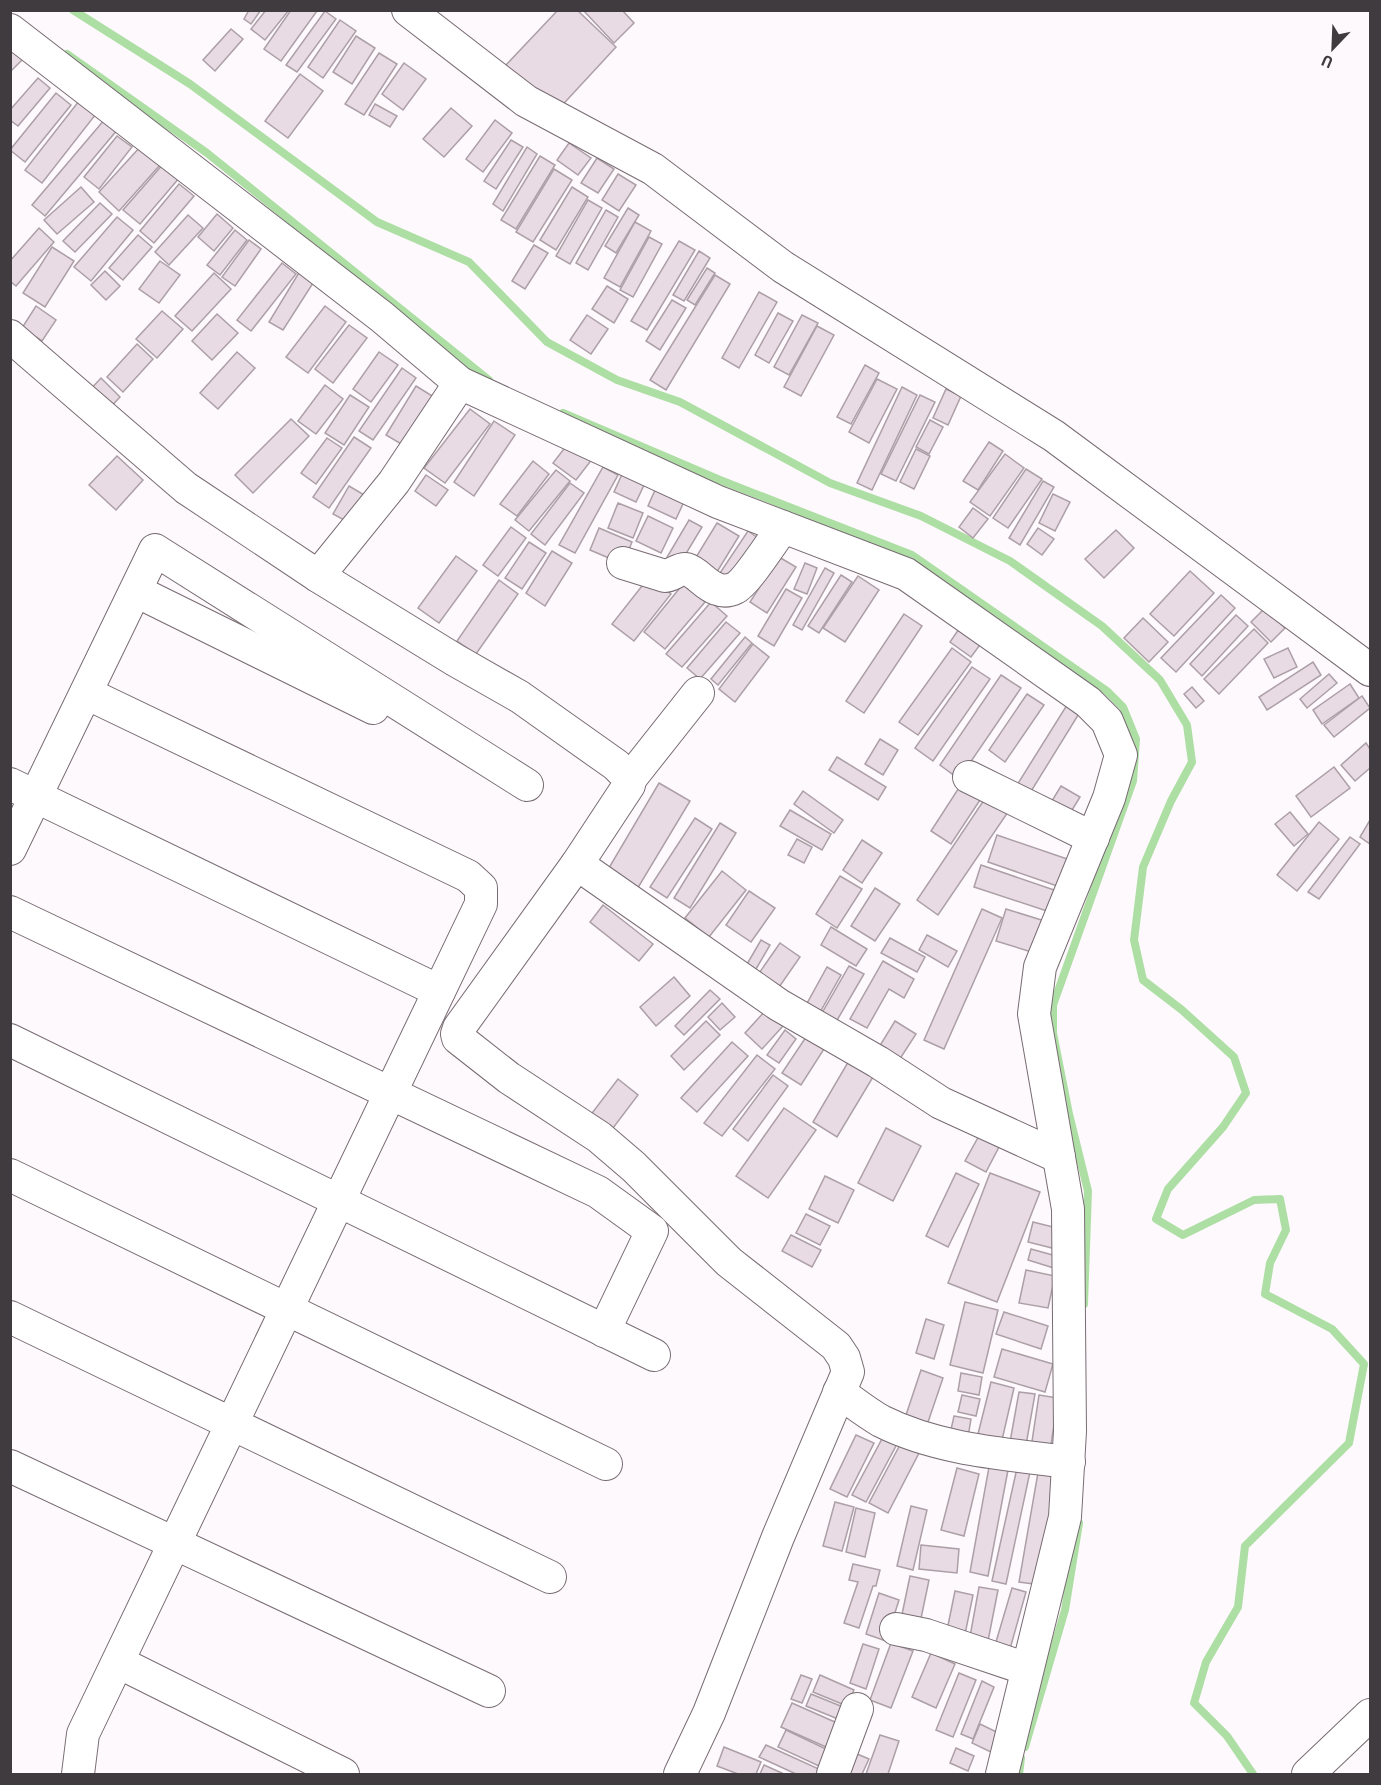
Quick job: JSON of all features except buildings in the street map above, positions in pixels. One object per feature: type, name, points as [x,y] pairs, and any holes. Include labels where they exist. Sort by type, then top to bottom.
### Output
[{"type":"street","points":[[408,10],[526,101],[653,169],[783,267],[1054,436],[1371,670]]},
{"type":"street","points":[[10,30],[382,317],[460,383],[707,497],[906,574],[1088,702],[1107,721],[1121,755],[1109,798],[1040,967],[1034,1014],[1068,1209],[1069,1462],[1065,1517],[1002,1774]]},
{"type":"street","points":[[10,336],[186,488],[318,576],[520,697],[616,765],[630,779]]},
{"type":"street","points":[[318,576],[394,482],[460,383]]},
{"type":"street","points":[[623,563],[665,576],[671,576],[682,569],[688,570],[711,587],[722,591],[732,589],[742,583],[783,527]]},
{"type":"street","points":[[10,849],[23,790],[86,693],[155,550],[527,784],[136,591]]},
{"type":"street","points":[[78,1774],[83,1734],[481,904],[480,888],[468,876],[86,693]]},
{"type":"street","points":[[681,1774],[709,1713],[778,1537],[848,1372],[844,1358],[836,1346],[729,1262],[634,1167],[599,1137],[509,1078],[458,1038],[457,1034],[459,1028],[577,864],[629,785],[630,779],[698,693]]},
{"type":"street","points":[[969,777],[1093,838]]},
{"type":"street","points":[[23,790],[439,991]]},
{"type":"street","points":[[577,864],[779,1005],[878,1062],[941,1102],[1059,1157]]},
{"type":"street","points":[[10,912],[598,1192],[652,1231],[604,1331]]},
{"type":"street","points":[[10,1040],[654,1355]]},
{"type":"street","points":[[10,1174],[606,1464]]},
{"type":"street","points":[[10,1317],[550,1577]]},
{"type":"street","points":[[839,1392],[880,1420],[932,1441],[991,1452],[1069,1462]]},
{"type":"street","points":[[10,1466],[489,1691]]},
{"type":"street","points":[[896,1629],[926,1635],[1027,1669]]},
{"type":"street","points":[[118,1662],[343,1774]]},
{"type":"street","points":[[833,1774],[857,1709]]},
{"type":"street","points":[[1308,1774],[1371,1715]]},
{"type":"street","points":[[230,1718],[295,1774]]},
{"type":"waterway","points":[[73,10],[190,84],[377,222],[469,262],[547,342],[617,380],[680,402],[830,483],[921,516],[1010,561],[1102,626],[1160,680],[1187,725],[1192,762],[1171,801],[1143,867],[1134,940],[1143,980],[1182,1010],[1234,1057],[1246,1093],[1223,1127],[1168,1189],[1156,1219],[1183,1235],[1254,1200],[1280,1199],[1286,1230],[1270,1263],[1265,1294],[1332,1329],[1364,1364],[1349,1443],[1245,1546],[1238,1607],[1206,1662],[1194,1703],[1227,1736],[1253,1774]]},
{"type":"waterway","points":[[67,54],[207,153],[489,380]]},
{"type":"waterway","points":[[563,413],[720,480],[912,555],[1107,691],[1123,707],[1136,739],[1133,781],[1053,1005],[1053,1033],[1069,1114],[1088,1191],[1084,1304]]},
{"type":"waterway","points":[[1025,1747],[1065,1610],[1079,1523]]},
{"type":"waterway","points":[[1019,1774],[1021,1758]]}]
